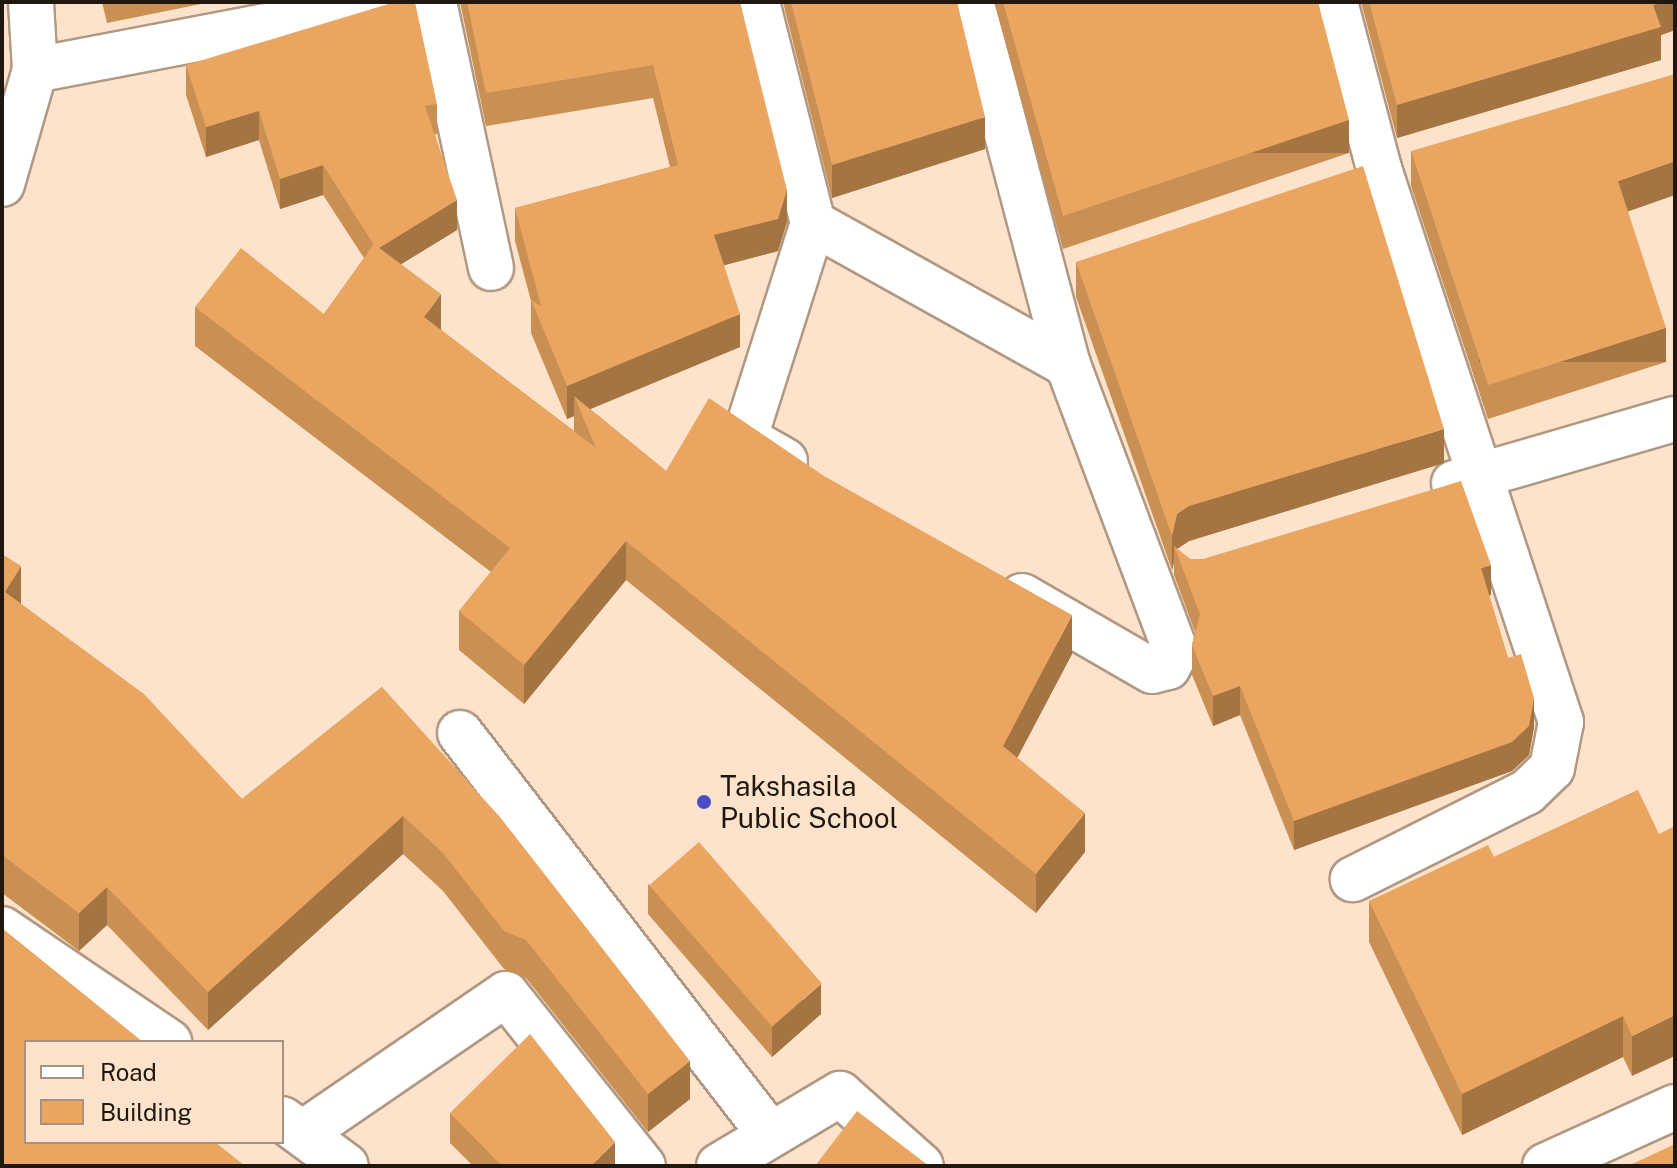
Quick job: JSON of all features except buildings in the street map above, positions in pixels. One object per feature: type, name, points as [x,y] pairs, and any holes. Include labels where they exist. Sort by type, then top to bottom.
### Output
[{"type":"street","points":[[5,165],[35,70],[31,2]]},
{"type":"street","points":[[35,70],[390,2]]},
{"type":"street","points":[[434,2],[491,268]]},
{"type":"street","points":[[757,2],[813,223],[745,438],[826,484]]},
{"type":"street","points":[[972,2],[1068,365],[1176,652],[1168,667],[1152,671],[989,578]]},
{"type":"street","points":[[1335,2],[1379,169],[1561,722],[1560,745],[1552,768],[1527,792],[1353,879]]},
{"type":"street","points":[[1334,184],[1424,156]]},
{"type":"street","points":[[813,223],[1068,365]]},
{"type":"street","points":[[1048,280],[1093,265]]},
{"type":"street","points":[[1406,498],[1675,419]]},
{"type":"street","points":[[460,733],[769,1133]]},
{"type":"street","points":[[2,929],[166,1040]]},
{"type":"street","points":[[346,1166],[293,1126],[506,994],[643,1166]]},
{"type":"street","points":[[719,1166],[769,1133],[840,1094],[921,1166]]},
{"type":"street","points":[[1545,1166],[1675,1107]]},
{"type":"place","name":"Takshasila Public School","points":[[704,802]]}]
